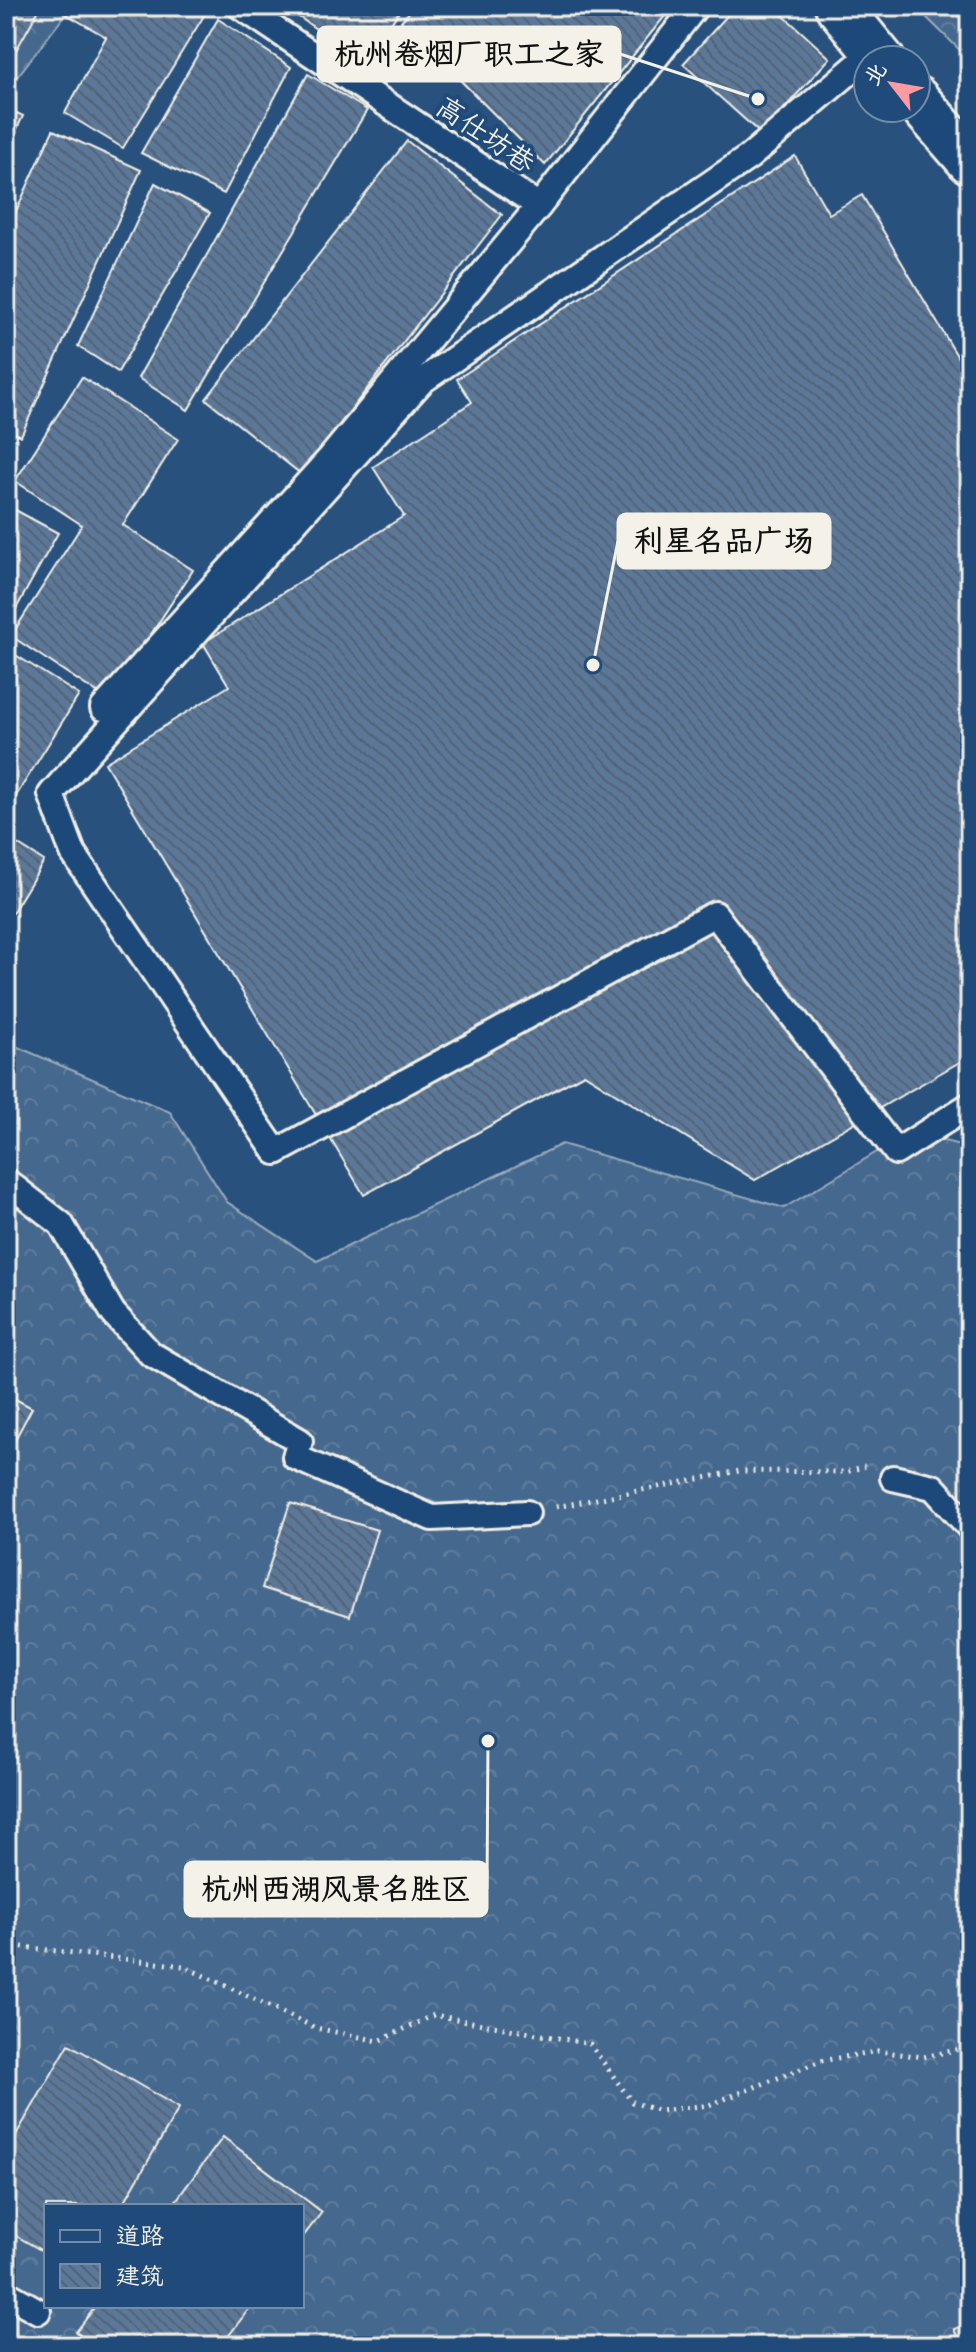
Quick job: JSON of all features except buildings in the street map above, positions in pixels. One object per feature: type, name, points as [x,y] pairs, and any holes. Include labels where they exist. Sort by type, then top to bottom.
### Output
[{"type":"street","points":[[838,6],[869,44]]},
{"type":"street","points":[[932,117],[970,161]]},
{"type":"lane","name":"高仕坊巷","points":[[240,6],[539,206]]},
{"type":"lane","points":[[103,708],[331,457],[539,206],[696,6]]},
{"type":"lane","points":[[852,76],[749,157],[422,381],[51,794],[73,853],[276,1152],[715,914],[896,1152],[970,1105]]},
{"type":"lane","points":[[6,1181],[61,1224],[113,1313],[151,1354],[300,1441],[295,1457],[432,1518],[527,1513]]},
{"type":"lane","points":[[893,1478],[933,1487],[970,1528]]},
{"type":"lane","points":[[6,2293],[38,2311]]},
{"type":"path","points":[[527,1513],[739,1471],[846,1472],[875,1462],[893,1478]]},
{"type":"path","points":[[6,1945],[183,1966],[316,2028],[379,2041],[434,2015],[590,2044],[632,2102],[660,2111],[709,2105],[821,2061],[878,2051],[923,2057],[970,2047]]},
{"type":"green space","points":[[6,6],[72,6],[6,91]]},
{"type":"green space","points":[[915,6],[970,6],[970,60]]},
{"type":"green space","points":[[6,1042],[170,1112],[227,1202],[317,1261],[562,1144],[784,1208],[910,1132],[964,1146],[970,1155],[970,2346],[6,2346]]},
{"type":"place","name":"杭州卷烟厂职工之家","points":[[758,99]]},
{"type":"place","name":"利星名品广场","points":[[593,665]]},
{"type":"place","name":"杭州西湖风景名胜区","points":[[488,1741]]}]
